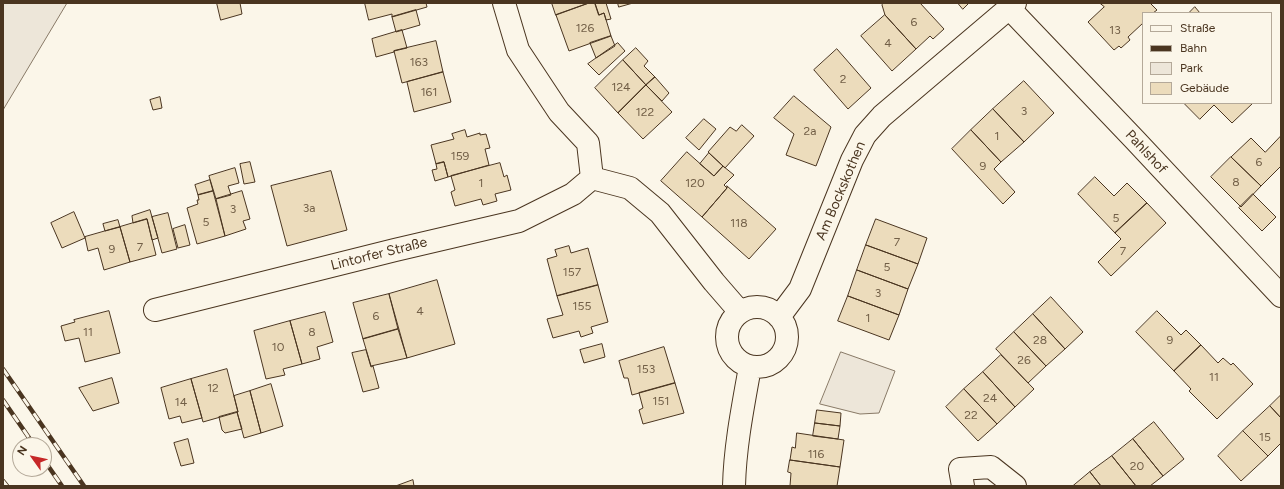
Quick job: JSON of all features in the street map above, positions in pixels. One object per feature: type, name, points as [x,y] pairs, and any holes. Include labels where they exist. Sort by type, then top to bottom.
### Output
[{"type":"street","points":[[504,3],[518,50],[559,112],[588,143],[592,178],[630,188],[660,213],[714,282],[740,312]]},
{"type":"street","name":"Pahlshof","points":[[1012,6],[1281,296]]},
{"type":"street","name":"Am Bockskothen","points":[[779,317],[800,289],[852,160],[865,135],[882,116],[1012,6]]},
{"type":"street","name":"Lintorfer Straße","points":[[155,310],[519,221],[573,194],[592,178]]},
{"type":"street","points":[[758,307],[772,311],[779,317],[784,326],[787,341],[784,350],[778,359],[768,365],[750,367],[732,356],[728,347],[728,328],[732,320],[740,312],[758,307]]},
{"type":"street","points":[[734,486],[734,468],[750,367]]},
{"type":"street","points":[[961,478],[991,467],[1015,486]]},
{"type":"green space","points":[[3,3],[67,3],[3,110]]},
{"type":"green space","points":[[841,352],[895,371],[879,413],[860,414],[820,404]]},
{"type":"building","points":[[217,3],[240,3],[242,14],[221,20]]},
{"type":"building","points":[[365,3],[426,3],[427,7],[392,17],[392,14],[369,20]]},
{"type":"building","points":[[552,3],[589,3],[556,15]]},
{"type":"building","points":[[589,3],[595,3],[599,15],[604,13],[611,36],[569,51],[556,15]]},
{"type":"building","points":[[595,3],[606,3],[611,19],[606,20],[604,13],[599,15]]},
{"type":"building","points":[[618,3],[633,3],[619,7]]},
{"type":"building","points":[[884,3],[920,3],[944,29],[933,39],[930,36],[916,49],[885,15],[882,5]]},
{"type":"building","points":[[958,3],[969,3],[963,9]]},
{"type":"building","points":[[1100,3],[1150,3],[1157,10],[1154,12],[1142,12],[1142,24],[1128,37],[1130,40],[1121,48],[1119,46],[1114,50],[1088,22],[1104,7]]},
{"type":"building","points":[[1195,7],[1199,12],[1190,12]]},
{"type":"building","points":[[416,10],[420,25],[396,32],[392,17]]},
{"type":"building","points":[[885,15],[916,49],[892,71],[861,36]]},
{"type":"building","points":[[402,30],[407,48],[376,57],[372,39]]},
{"type":"building","points":[[611,36],[615,46],[596,58],[590,43]]},
{"type":"building","points":[[436,41],[443,72],[402,83],[394,51]]},
{"type":"building","points":[[618,43],[625,51],[599,75],[588,64]]},
{"type":"building","points":[[636,48],[648,61],[644,66],[655,77],[646,85],[623,60]]},
{"type":"building","points":[[837,49],[871,88],[848,109],[814,70]]},
{"type":"building","points":[[623,60],[646,85],[618,113],[595,88]]},
{"type":"building","points":[[443,72],[451,102],[414,112],[407,82]]},
{"type":"building","points":[[655,77],[669,93],[662,101],[646,85]]},
{"type":"building","points":[[1024,81],[1054,113],[1024,142],[993,109]]},
{"type":"building","points":[[646,85],[672,112],[643,139],[618,113]]},
{"type":"building","points":[[794,96],[831,127],[816,166],[786,155],[794,134],[774,118]]},
{"type":"building","points":[[160,97],[162,108],[153,110],[150,100]]},
{"type":"building","points":[[1185,104],[1252,104],[1232,123],[1214,105],[1200,119]]},
{"type":"building","points":[[993,109],[1024,142],[1001,162],[971,130]]},
{"type":"building","points":[[704,119],[716,129],[699,150],[686,138]]},
{"type":"building","points":[[742,125],[754,136],[725,168],[708,152],[730,127],[736,131]]},
{"type":"building","points":[[465,130],[467,137],[480,133],[480,135],[486,134],[490,148],[485,149],[489,165],[448,177],[444,162],[436,164],[431,145],[454,139],[452,134]]},
{"type":"building","points":[[971,130],[1001,162],[994,169],[1015,192],[1003,204],[952,149]]},
{"type":"building","points":[[1281,136],[1281,166],[1261,186],[1231,157],[1251,138],[1265,152]]},
{"type":"building","points":[[687,152],[714,176],[723,166],[734,175],[724,185],[727,188],[702,217],[661,181]]},
{"type":"building","points":[[709,153],[723,166],[714,176],[700,164]]},
{"type":"building","points":[[1231,157],[1261,186],[1241,207],[1211,177]]},
{"type":"building","points":[[250,162],[255,182],[244,184],[240,164]]},
{"type":"building","points":[[444,162],[448,177],[435,181],[432,170],[437,169],[436,164]]},
{"type":"building","points":[[500,163],[504,177],[507,175],[511,190],[495,194],[497,201],[483,205],[481,199],[455,206],[451,192],[455,190],[451,176]]},
{"type":"building","points":[[235,168],[239,183],[228,186],[231,195],[216,199],[209,176]]},
{"type":"building","points":[[331,171],[347,230],[287,246],[271,186]]},
{"type":"building","points":[[1095,177],[1114,196],[1127,183],[1147,203],[1115,233],[1078,194]]},
{"type":"building","points":[[210,180],[213,191],[198,195],[195,185]]},
{"type":"building","points":[[727,186],[776,229],[749,259],[702,217],[727,188]]},
{"type":"building","points":[[213,191],[225,236],[197,244],[187,208],[198,204],[198,195]]},
{"type":"building","points":[[242,191],[250,219],[243,221],[246,229],[225,236],[216,199]]},
{"type":"building","points":[[1253,194],[1276,217],[1262,231],[1239,208]]},
{"type":"building","points":[[1147,203],[1166,223],[1111,276],[1098,262],[1121,239],[1115,233]]},
{"type":"building","points":[[150,210],[158,238],[152,240],[147,219],[133,223],[132,216]]},
{"type":"building","points":[[74,212],[85,238],[62,248],[51,223]]},
{"type":"building","points":[[168,213],[177,249],[162,253],[152,217]]},
{"type":"building","points":[[147,219],[156,255],[130,262],[120,227]]},
{"type":"building","points":[[876,219],[927,238],[918,264],[866,245]]},
{"type":"building","points":[[118,220],[120,227],[105,231],[103,224]]},
{"type":"building","points":[[185,225],[190,245],[178,248],[173,229]]},
{"type":"building","points":[[120,227],[130,262],[104,270],[98,248],[88,251],[85,237]]},
{"type":"building","points":[[866,245],[918,264],[908,289],[857,270]]},
{"type":"building","points":[[569,246],[571,253],[588,248],[598,285],[557,296],[547,259],[557,256],[555,250]]},
{"type":"building","points":[[857,270],[908,289],[899,315],[848,296]]},
{"type":"building","points":[[437,280],[455,344],[407,358],[389,294]]},
{"type":"building","points":[[598,285],[608,322],[591,327],[593,333],[581,337],[579,331],[553,338],[547,319],[563,315],[557,296]]},
{"type":"building","points":[[389,294],[398,329],[363,339],[353,303]]},
{"type":"building","points":[[848,296],[899,315],[889,340],[838,321]]},
{"type":"building","points":[[1051,297],[1083,332],[1065,349],[1033,314]]},
{"type":"building","points":[[109,311],[120,353],[85,362],[79,338],[65,341],[61,326],[75,322],[74,320]]},
{"type":"building","points":[[1157,311],[1181,335],[1186,330],[1201,345],[1174,371],[1136,332]]},
{"type":"building","points":[[325,312],[333,342],[317,347],[320,359],[302,364],[290,321]]},
{"type":"building","points":[[1033,314],[1065,349],[1046,366],[1014,332]]},
{"type":"building","points":[[290,321],[302,364],[283,369],[285,375],[266,379],[254,331]]},
{"type":"building","points":[[398,329],[407,358],[371,366],[363,339]]},
{"type":"building","points":[[1014,332],[1046,366],[1028,383],[996,349]]},
{"type":"building","points":[[602,344],[605,357],[584,363],[580,350]]},
{"type":"building","points":[[1201,345],[1218,363],[1223,358],[1231,365],[1233,363],[1253,384],[1217,419],[1189,391],[1191,389],[1174,371]]},
{"type":"building","points":[[664,347],[675,383],[632,395],[628,378],[624,378],[619,361]]},
{"type":"building","points":[[366,350],[371,367],[373,366],[379,388],[363,392],[352,353]]},
{"type":"building","points":[[1001,355],[1034,389],[1015,407],[983,372]]},
{"type":"building","points":[[227,369],[238,412],[203,422],[191,379]]},
{"type":"building","points":[[983,372],[1015,407],[997,424],[964,389]]},
{"type":"building","points":[[112,378],[119,403],[93,411],[79,388]]},
{"type":"building","points":[[191,379],[202,418],[182,423],[180,416],[169,419],[161,388]]},
{"type":"building","points":[[675,383],[684,413],[643,424],[639,410],[643,408],[639,393]]},
{"type":"building","points":[[271,384],[283,426],[261,433],[250,391]]},
{"type":"building","points":[[964,389],[997,424],[978,441],[946,407]]},
{"type":"building","points":[[250,391],[261,433],[244,438],[234,396]]},
{"type":"building","points":[[1281,395],[1281,418],[1270,406]]},
{"type":"building","points":[[1270,406],[1281,418],[1281,443],[1268,456],[1243,431]]},
{"type":"building","points":[[817,410],[841,413],[840,426],[815,423]]},
{"type":"building","points":[[237,412],[242,429],[225,433],[222,430],[219,417]]},
{"type":"building","points":[[1154,422],[1184,459],[1163,476],[1133,439]]},
{"type":"building","points":[[815,423],[840,426],[838,439],[813,436]]},
{"type":"building","points":[[1243,431],[1268,456],[1241,481],[1218,456]]},
{"type":"building","points":[[797,433],[844,440],[840,467],[790,460],[792,447],[795,448]]},
{"type":"building","points":[[188,439],[194,463],[181,466],[174,443]]},
{"type":"building","points":[[1133,439],[1163,476],[1150,486],[1136,486],[1112,456]]},
{"type":"building","points":[[1112,456],[1136,486],[1101,486],[1090,472]]},
{"type":"building","points":[[790,460],[840,467],[837,486],[790,486],[791,473],[788,472]]},
{"type":"building","points":[[1090,472],[1101,486],[1073,486]]},
{"type":"building","points":[[413,480],[414,486],[396,486]]},
{"type":"railway","points":[[3,369],[84,486]]},
{"type":"railway","points":[[3,400],[28,437]]},
{"type":"railway","points":[[52,472],[62,486]]},
{"type":"railway","points":[[3,481],[7,486]]}]
